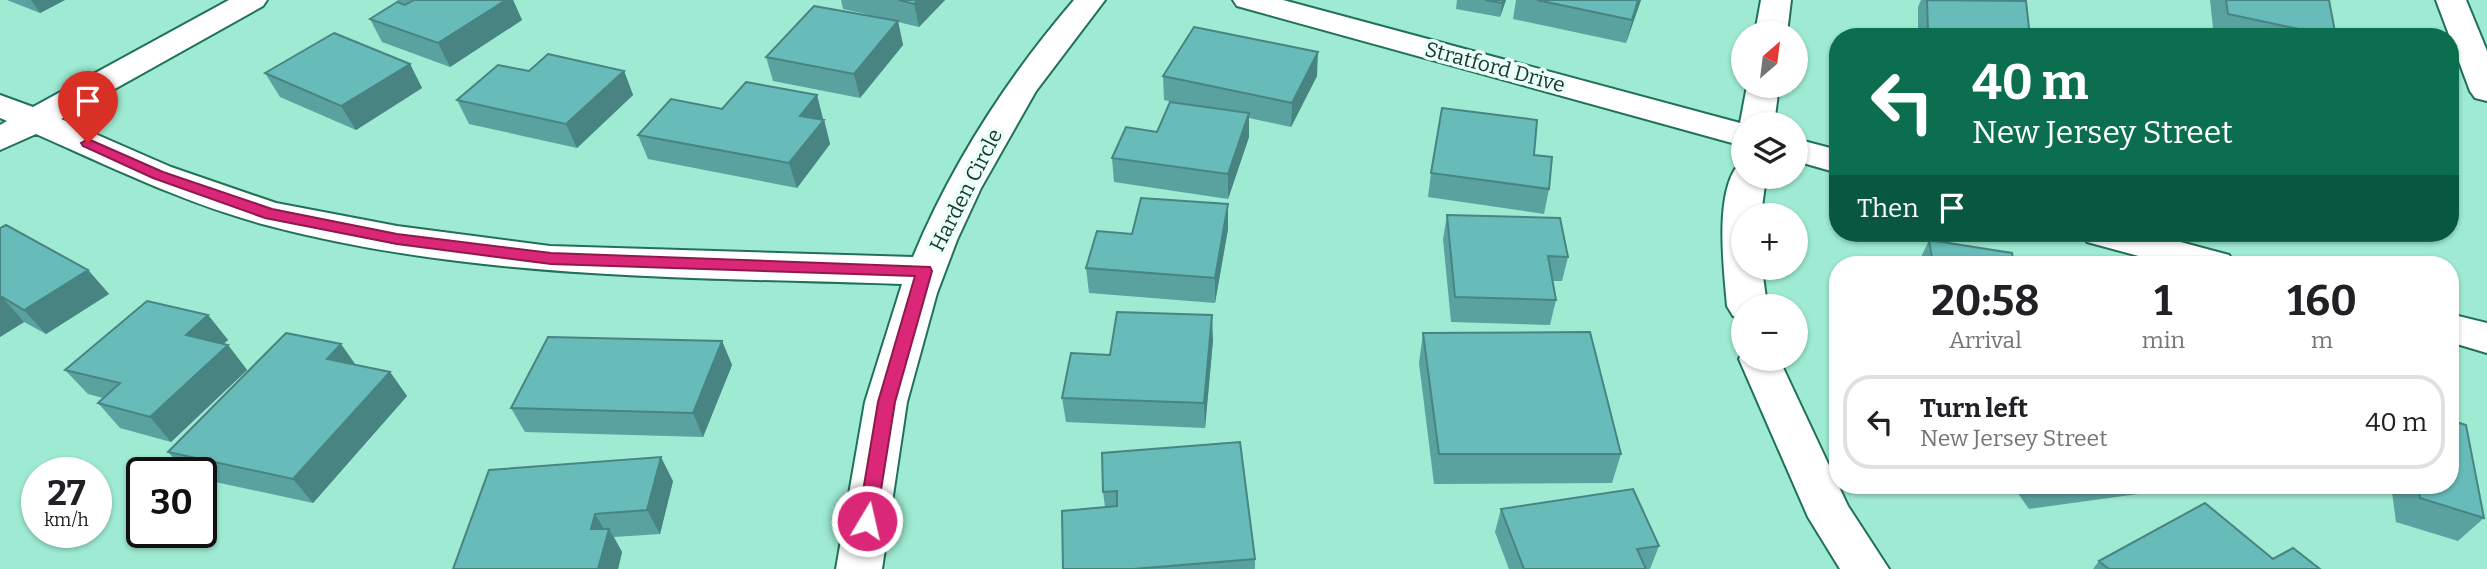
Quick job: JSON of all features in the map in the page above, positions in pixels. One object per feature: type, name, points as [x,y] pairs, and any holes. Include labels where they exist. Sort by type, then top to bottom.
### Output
[{"type":"street","points":[[0,139],[252,0]]},
{"type":"street","name":"Harden Circle","points":[[859,569],[886,402],[924,271],[976,163],[1035,66],[1090,0]]},
{"type":"street","name":"Stratford Drive","points":[[1248,0],[1731,132]]},
{"type":"street","points":[[1773,21],[1776,0]]},
{"type":"street","points":[[2451,0],[2487,92]]},
{"type":"street","points":[[0,106],[158,175],[270,214],[397,239],[551,259],[924,271]]},
{"type":"street","points":[[1808,153],[1829,159]]},
{"type":"street","points":[[2134,242],[2187,256]]},
{"type":"street","points":[[2459,330],[2487,338]]},
{"type":"street","points":[[1764,371],[1830,517],[1866,569]]},
{"type":"building","points":[[414,0],[506,0],[438,43],[370,19],[397,2],[405,5]]},
{"type":"building","points":[[899,0],[918,0],[914,4]]},
{"type":"building","points":[[1537,0],[1638,0],[1632,20]]},
{"type":"building","points":[[1927,0],[2026,1],[2029,28],[1928,28]]},
{"type":"building","points":[[2226,0],[2329,0],[2334,28],[2294,28],[2228,14]]},
{"type":"building","points":[[814,6],[898,21],[854,74],[766,57]]},
{"type":"building","points":[[1194,27],[1318,52],[1292,103],[1163,76]]},
{"type":"building","points":[[334,33],[410,64],[341,106],[265,73]]},
{"type":"building","points":[[548,54],[624,71],[566,124],[457,100],[498,65],[529,71]]},
{"type":"building","points":[[746,82],[817,95],[800,116],[824,120],[789,163],[638,135],[671,99],[722,109]]},
{"type":"building","points":[[1170,102],[1249,113],[1228,174],[1112,158],[1126,127],[1157,132]]},
{"type":"building","points":[[1442,108],[1537,120],[1534,155],[1552,157],[1549,189],[1431,173]]},
{"type":"building","points":[[1141,198],[1228,204],[1215,278],[1086,268],[1097,231],[1132,234]]},
{"type":"building","points":[[1447,215],[1560,218],[1568,257],[1548,256],[1556,300],[1455,297]]},
{"type":"building","points":[[6,225],[88,270],[24,310],[0,298],[0,228]]},
{"type":"building","points":[[1929,242],[2012,253],[2013,256],[1932,256]]},
{"type":"building","points":[[147,301],[208,315],[186,335],[228,345],[150,417],[98,403],[120,383],[65,370]]},
{"type":"building","points":[[1117,312],[1212,315],[1204,403],[1062,398],[1071,353],[1110,355]]},
{"type":"building","points":[[1590,332],[1621,454],[1439,454],[1423,333]]},
{"type":"building","points":[[286,333],[341,344],[327,359],[390,372],[293,479],[217,463],[217,457],[191,457],[168,452]]},
{"type":"building","points":[[548,337],[722,341],[693,413],[511,408]]},
{"type":"building","points":[[2459,423],[2466,425],[2484,518],[2420,498],[2419,494],[2459,494]]},
{"type":"building","points":[[1240,442],[1255,559],[1133,569],[1063,569],[1062,511],[1117,506],[1117,491],[1103,492],[1102,453]]},
{"type":"building","points":[[661,457],[647,510],[595,514],[591,529],[609,529],[598,569],[453,569],[489,470]]},
{"type":"building","points":[[1633,489],[1659,546],[1637,549],[1646,569],[1524,569],[1501,509]]},
{"type":"building","points":[[2205,503],[2273,559],[2293,548],[2320,569],[2109,569],[2099,561]]},
{"type":"route","points":[[88,143],[158,175],[270,214],[397,239],[551,259],[924,271],[886,402],[867,521]]}]
